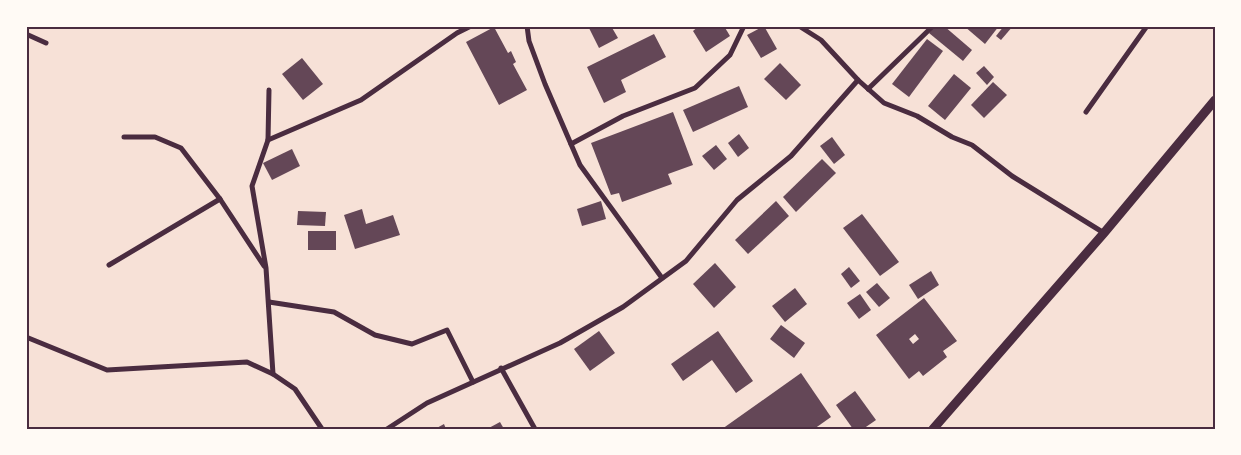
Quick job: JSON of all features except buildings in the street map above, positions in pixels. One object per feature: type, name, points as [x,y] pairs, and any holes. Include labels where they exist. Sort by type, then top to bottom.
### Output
[{"type":"street","points":[[268,140],[361,100],[457,33],[471,26]]},
{"type":"street","points":[[527,26],[528,41],[580,165],[662,278]]},
{"type":"street","points":[[571,144],[623,116],[696,88],[730,55],[744,26]]},
{"type":"street","points":[[799,26],[821,40],[858,80],[884,103],[918,116],[952,136],[972,145],[1012,176],[1104,233]]},
{"type":"street","points":[[868,89],[933,26]]},
{"type":"street","points":[[1086,112],[1147,26]]},
{"type":"street","points":[[26,34],[46,43]]},
{"type":"street","points":[[387,429],[427,403],[560,343],[623,307],[686,261],[737,200],[791,156],[858,80]]},
{"type":"street","points":[[269,90],[268,140],[252,186],[266,268],[273,374]]},
{"type":"street","points":[[933,429],[1104,233],[1215,100]]},
{"type":"street","points":[[124,137],[155,137],[181,148],[220,199],[266,268]]},
{"type":"street","points":[[109,265],[220,199]]},
{"type":"street","points":[[269,302],[334,312],[375,335],[412,344],[447,330],[473,382]]},
{"type":"street","points":[[26,337],[107,370],[247,362],[273,374],[295,389],[322,429]]},
{"type":"street","points":[[501,368],[535,429]]}]
